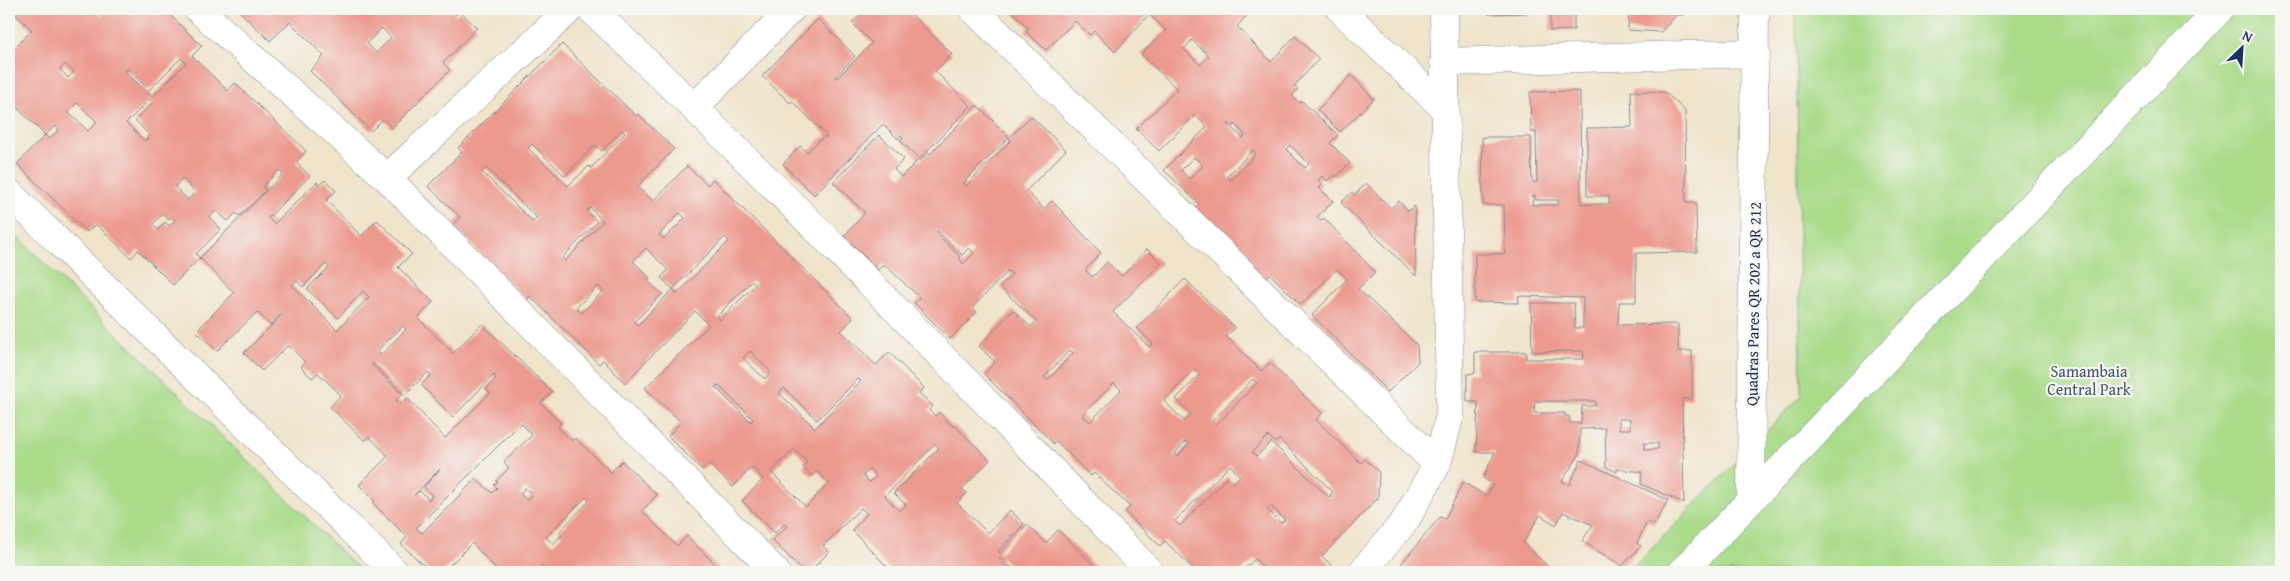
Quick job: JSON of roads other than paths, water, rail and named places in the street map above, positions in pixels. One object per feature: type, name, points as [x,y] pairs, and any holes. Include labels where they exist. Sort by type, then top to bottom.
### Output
[{"type":"street","points":[[198,9],[387,178],[776,572]]},
{"type":"street","points":[[387,178],[570,9]]},
{"type":"street","points":[[591,9],[695,107],[951,366],[1150,572]]},
{"type":"street","points":[[695,107],[791,9]]},
{"type":"street","points":[[973,9],[1437,464]]},
{"type":"street","points":[[1340,9],[1445,109]]},
{"type":"street","points":[[1362,572],[1404,521],[1437,464],[1450,415],[1444,9]]},
{"type":"street","name":"Quadras Pares QR 202 a QR 212","points":[[1751,500],[1755,9]]},
{"type":"street","points":[[1682,572],[2220,9]]},
{"type":"street","points":[[1444,62],[1756,53]]},
{"type":"street","points":[[9,193],[395,572]]},
{"type":"park label","name":"Samambaia Central Park","points":[[2089,380]]}]
